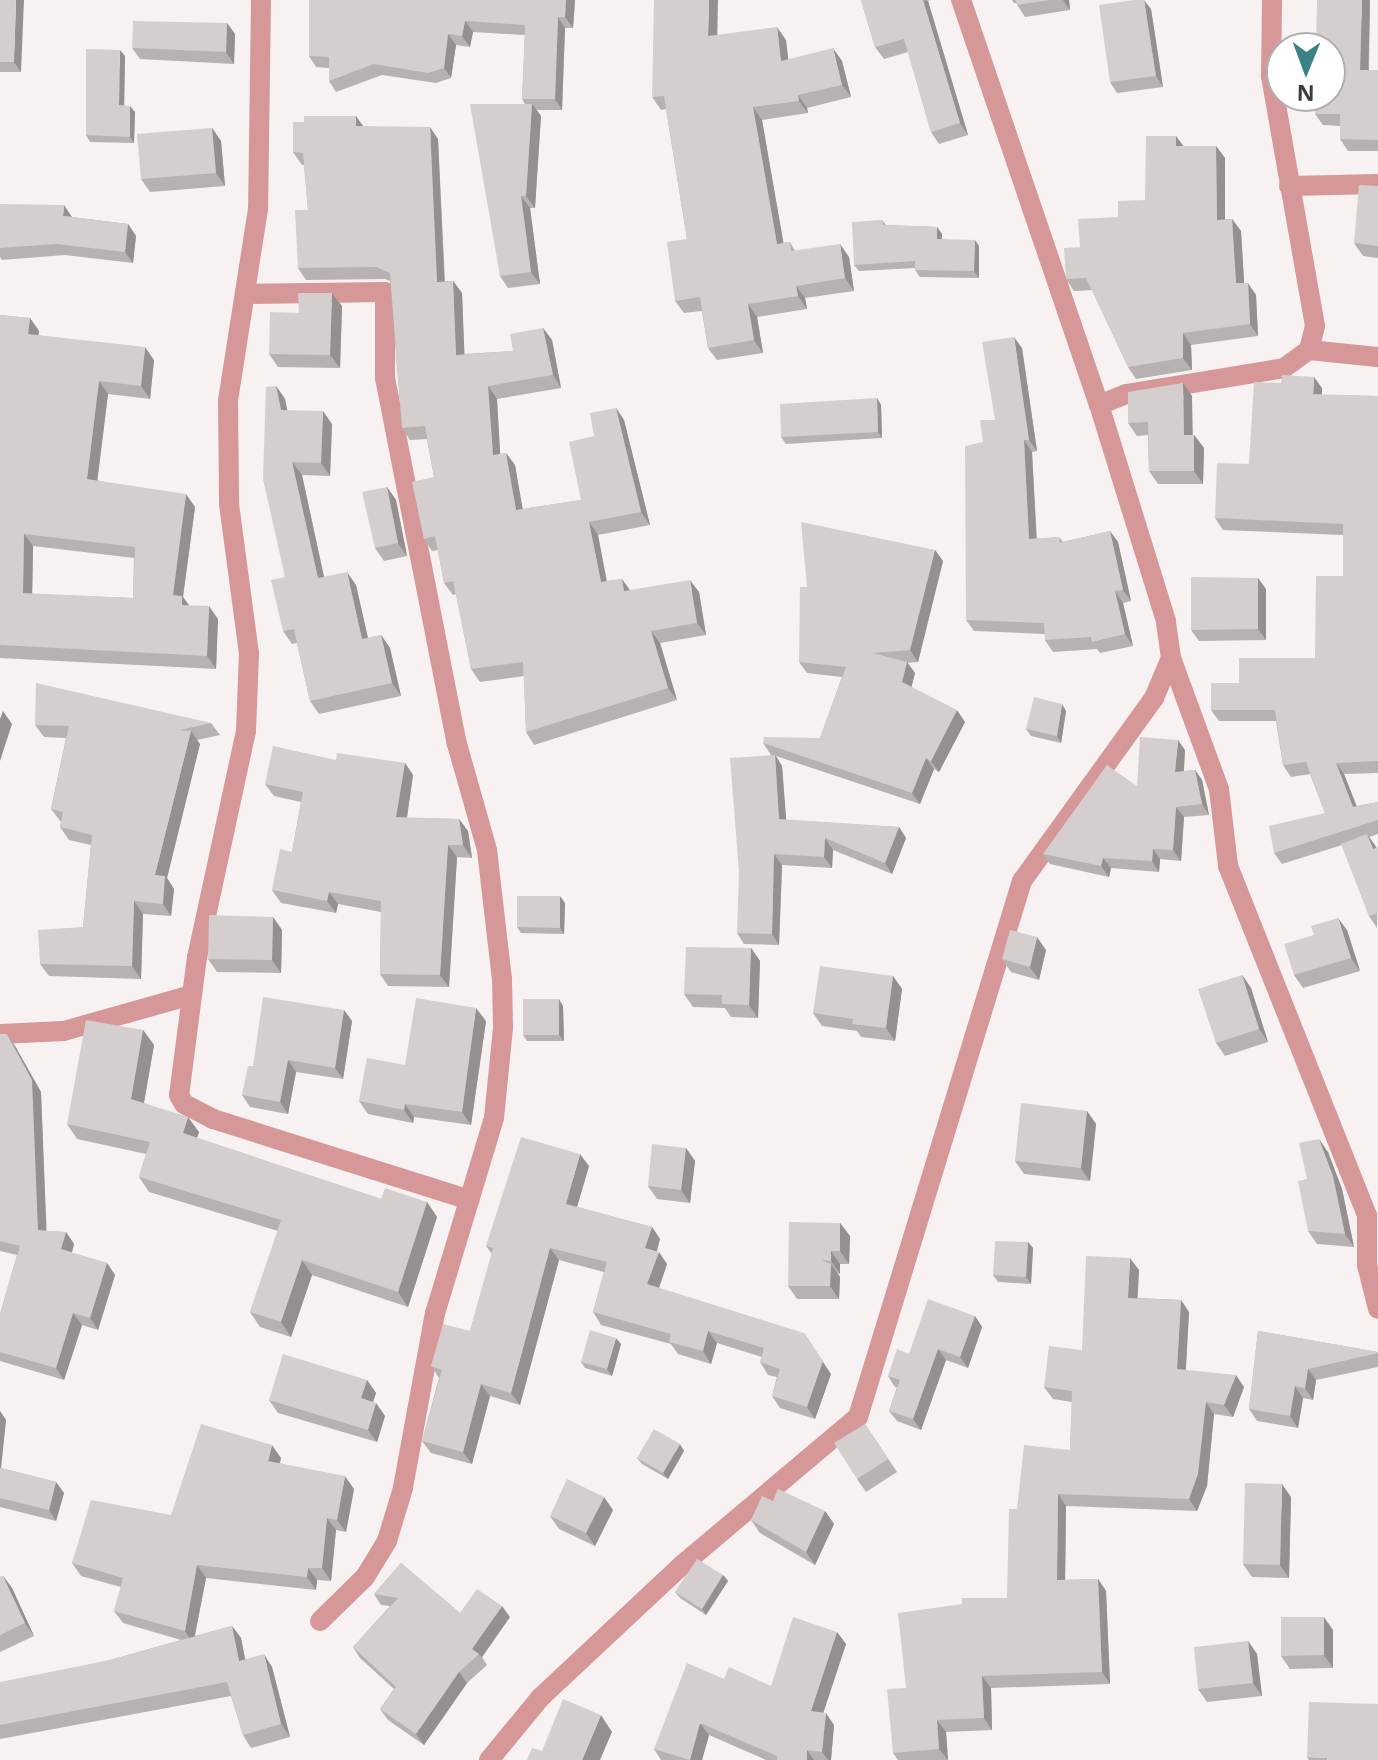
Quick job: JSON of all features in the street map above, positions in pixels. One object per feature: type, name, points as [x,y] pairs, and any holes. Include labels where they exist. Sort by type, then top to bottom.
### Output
[{"type":"street","points":[[261,0],[258,209],[228,401],[227,459],[249,653],[246,731],[191,995],[177,1084],[184,1104],[213,1119],[470,1200]]},
{"type":"street","points":[[961,0],[1099,405],[1166,621],[1171,658],[1219,789],[1228,866],[1373,1216],[1367,1265],[1378,1309]]},
{"type":"street","points":[[1099,405],[1126,394],[1284,368],[1309,350],[1315,326],[1271,76],[1272,0]]},
{"type":"street","points":[[1289,186],[1378,184]]},
{"type":"street","points":[[245,294],[385,292],[385,378],[457,744],[494,888],[502,979],[501,1068],[494,1118],[435,1313],[413,1448],[387,1541],[365,1577],[320,1621]]},
{"type":"street","points":[[1309,350],[1378,357]]},
{"type":"street","points":[[489,1760],[541,1697],[682,1565],[858,1417],[1022,881],[1154,698],[1171,658]]},
{"type":"street","points":[[0,1034],[64,1031],[191,995]]},
{"type":"building","points":[[0,0],[16,0],[14,62],[0,62]]},
{"type":"building","points":[[309,0],[566,0],[565,17],[558,17],[555,99],[522,99],[525,25],[465,21],[462,36],[448,34],[444,68],[428,73],[374,64],[329,81],[329,57],[309,56]]},
{"type":"building","points":[[654,0],[709,0],[708,36],[777,27],[781,61],[833,48],[842,85],[798,95],[799,101],[753,107],[777,244],[790,242],[791,251],[840,244],[845,278],[796,286],[798,296],[748,304],[754,340],[708,348],[700,297],[675,301],[667,242],[687,239],[664,96],[652,97]]},
{"type":"building","points":[[861,0],[923,0],[960,123],[931,132],[904,39],[875,47]]},
{"type":"building","points":[[1016,0],[1050,0],[1017,5]]},
{"type":"building","points":[[1144,0],[1156,76],[1110,82],[1099,5]]},
{"type":"building","points":[[1317,0],[1362,0],[1360,70],[1378,70],[1378,140],[1340,139],[1340,114],[1315,114],[1346,112],[1346,32],[1316,32]]},
{"type":"building","points":[[133,21],[227,23],[226,52],[132,48]]},
{"type":"building","points":[[86,49],[120,50],[119,105],[130,106],[130,137],[86,135]]},
{"type":"building","points":[[470,104],[532,104],[526,196],[521,196],[531,272],[500,276]]},
{"type":"building","points":[[304,116],[356,116],[356,126],[430,127],[437,282],[453,281],[456,355],[513,351],[510,334],[543,328],[553,375],[488,386],[493,455],[506,453],[516,510],[581,500],[569,442],[594,436],[590,413],[616,408],[641,512],[589,522],[601,582],[622,579],[624,591],[690,580],[697,623],[651,631],[668,688],[526,732],[523,662],[471,669],[453,581],[444,583],[435,536],[424,539],[412,482],[434,477],[425,426],[402,428],[390,273],[376,267],[298,268],[295,210],[308,210],[303,153],[293,152],[293,122],[304,122]]},
{"type":"building","points":[[212,128],[216,173],[141,179],[137,134]]},
{"type":"building","points":[[1146,136],[1176,136],[1176,146],[1216,146],[1217,220],[1232,219],[1236,283],[1248,283],[1250,324],[1183,333],[1183,358],[1128,367],[1086,278],[1066,279],[1064,248],[1080,247],[1078,219],[1118,217],[1118,201],[1145,200]]},
{"type":"building","points":[[1359,185],[1378,186],[1378,246],[1354,243]]},
{"type":"building","points":[[0,204],[64,205],[63,216],[128,224],[125,252],[57,244],[0,248]]},
{"type":"building","points":[[882,220],[883,225],[937,227],[937,239],[975,240],[974,271],[915,270],[915,261],[854,265],[852,222]]},
{"type":"building","points":[[298,293],[332,293],[330,355],[269,354],[270,312],[299,313]]},
{"type":"building","points":[[0,315],[30,318],[28,334],[145,347],[141,386],[99,381],[87,479],[186,494],[173,595],[182,596],[182,605],[209,606],[207,656],[0,645]],"holes":[[[24,534],[135,547],[133,598],[23,593]]]},
{"type":"building","points":[[1014,337],[1029,440],[1024,440],[1029,539],[1059,537],[1060,543],[1110,531],[1123,590],[1115,591],[1125,634],[1092,642],[1091,637],[1045,640],[1044,623],[966,620],[965,446],[983,442],[980,420],[995,420],[982,342]]},
{"type":"building","points":[[1282,375],[1314,377],[1313,394],[1378,396],[1378,761],[1336,763],[1353,807],[1378,802],[1378,820],[1274,853],[1269,826],[1325,813],[1306,762],[1283,765],[1275,710],[1211,710],[1211,683],[1239,683],[1239,658],[1315,658],[1316,576],[1343,576],[1343,524],[1215,518],[1217,463],[1249,464],[1254,382],[1281,383]]},
{"type":"building","points":[[1183,383],[1184,435],[1194,435],[1194,471],[1149,471],[1148,422],[1128,423],[1128,392]]},
{"type":"building","points":[[276,386],[281,410],[323,411],[321,463],[292,462],[318,578],[347,572],[362,639],[381,635],[392,683],[310,701],[294,629],[283,631],[271,580],[285,577],[263,479],[266,387]]},
{"type":"building","points":[[877,398],[878,432],[781,437],[780,404]]},
{"type":"building","points":[[387,487],[398,543],[375,548],[362,492]]},
{"type":"building","points":[[801,522],[935,550],[910,650],[873,653],[907,662],[902,682],[957,710],[931,761],[926,758],[912,793],[763,743],[764,737],[820,738],[846,667],[799,662],[800,587],[807,587]]},
{"type":"building","points":[[1191,577],[1258,578],[1258,629],[1191,630]]},
{"type":"building","points":[[36,683],[211,723],[180,730],[191,731],[155,875],[165,876],[163,904],[134,901],[132,966],[40,964],[38,930],[83,927],[92,835],[60,827],[63,812],[51,809],[69,726],[35,725]]},
{"type":"building","points":[[1034,697],[1062,704],[1057,736],[1026,729]]},
{"type":"building","points":[[1140,737],[1178,740],[1175,772],[1195,770],[1202,804],[1176,807],[1173,850],[1153,849],[1152,861],[1103,858],[1101,866],[1043,854],[1107,765],[1137,786]]},
{"type":"building","points":[[273,746],[336,760],[337,753],[405,763],[396,817],[459,819],[463,845],[448,845],[440,975],[380,974],[381,901],[329,892],[327,901],[272,890],[280,849],[292,852],[303,792],[265,784]]},
{"type":"building","points":[[775,755],[779,819],[899,827],[885,863],[825,838],[824,857],[774,854],[772,934],[737,933],[739,872],[730,758]]},
{"type":"building","points":[[1367,834],[1373,849],[1378,847],[1378,913],[1369,916],[1341,844]]},
{"type":"building","points":[[517,896],[560,896],[560,928],[517,927]]},
{"type":"building","points":[[209,915],[273,917],[272,960],[208,959]]},
{"type":"building","points":[[1338,918],[1351,958],[1294,975],[1284,944],[1314,935],[1311,926]]},
{"type":"building","points":[[1010,930],[1037,937],[1030,967],[1002,959]]},
{"type":"building","points":[[686,947],[751,948],[749,1005],[722,1004],[722,995],[684,994]]},
{"type":"building","points":[[820,966],[893,976],[886,1028],[852,1024],[853,1019],[813,1013]]},
{"type":"building","points":[[1242,975],[1259,1029],[1216,1043],[1198,989]]},
{"type":"building","points":[[263,997],[344,1010],[335,1068],[288,1060],[280,1102],[242,1095],[248,1066],[253,1066]]},
{"type":"building","points":[[416,998],[476,1008],[462,1112],[405,1104],[404,1110],[359,1101],[367,1058],[405,1065]]},
{"type":"building","points":[[523,999],[559,999],[559,1035],[523,1035]]},
{"type":"building","points":[[86,1020],[143,1030],[131,1099],[188,1117],[183,1133],[381,1199],[385,1188],[427,1202],[398,1292],[302,1260],[281,1322],[250,1312],[281,1220],[139,1177],[150,1142],[67,1124]]},
{"type":"building","points":[[0,1034],[7,1034],[32,1080],[38,1230],[66,1232],[61,1249],[107,1263],[90,1318],[73,1313],[56,1368],[0,1352],[0,1314],[20,1246],[0,1241]]},
{"type":"building","points":[[1021,1103],[1087,1111],[1081,1168],[1015,1161]]},
{"type":"building","points":[[521,1137],[580,1154],[566,1204],[652,1227],[645,1248],[659,1252],[647,1284],[804,1333],[823,1361],[807,1407],[772,1396],[780,1369],[760,1362],[764,1348],[708,1331],[703,1351],[669,1342],[671,1334],[593,1312],[607,1262],[550,1248],[511,1393],[481,1384],[463,1452],[422,1441],[442,1370],[431,1366],[443,1324],[470,1331],[493,1248],[486,1246]]},
{"type":"building","points":[[1319,1139],[1333,1176],[1345,1234],[1308,1231],[1298,1181],[1307,1179],[1299,1143]]},
{"type":"building","points":[[652,1144],[686,1148],[681,1190],[648,1186]]},
{"type":"building","points":[[789,1222],[840,1223],[840,1251],[831,1251],[831,1261],[821,1260],[831,1264],[830,1286],[788,1286]]},
{"type":"building","points":[[995,1241],[1028,1242],[1026,1277],[993,1275]]},
{"type":"building","points":[[1086,1256],[1130,1258],[1128,1298],[1181,1300],[1177,1369],[1236,1375],[1224,1405],[1206,1402],[1198,1474],[1189,1499],[1058,1494],[1057,1580],[1098,1579],[1102,1672],[982,1676],[984,1718],[937,1720],[939,1749],[893,1753],[887,1689],[906,1688],[898,1613],[962,1604],[962,1598],[1007,1598],[1009,1509],[1017,1509],[1024,1445],[1070,1450],[1072,1391],[1044,1387],[1049,1346],[1082,1350]]},
{"type":"building","points":[[928,1299],[975,1316],[960,1357],[938,1349],[913,1419],[889,1411],[900,1380],[888,1376],[897,1349],[909,1354]]},
{"type":"building","points":[[590,1330],[616,1338],[607,1369],[581,1362]]},
{"type":"building","points":[[1258,1331],[1378,1353],[1308,1369],[1305,1388],[1295,1386],[1290,1416],[1249,1409]]},
{"type":"building","points":[[283,1354],[367,1380],[361,1398],[376,1403],[368,1430],[269,1400]]},
{"type":"building","points":[[201,1424],[272,1445],[268,1461],[345,1476],[337,1520],[327,1518],[322,1568],[308,1568],[307,1577],[197,1565],[185,1631],[114,1611],[123,1578],[72,1563],[91,1500],[171,1515]]},
{"type":"building","points":[[865,1424],[888,1459],[857,1479],[834,1443]]},
{"type":"building","points":[[654,1429],[680,1444],[663,1473],[637,1458]]},
{"type":"building","points":[[0,1468],[56,1482],[49,1510],[0,1498]]},
{"type":"building","points":[[567,1479],[604,1497],[586,1533],[550,1516]]},
{"type":"building","points":[[1245,1483],[1282,1484],[1280,1565],[1243,1564]]},
{"type":"building","points":[[778,1489],[825,1511],[806,1552],[751,1520],[762,1496],[773,1501]]},
{"type":"building","points":[[697,1559],[723,1575],[702,1609],[675,1592]]},
{"type":"building","points":[[401,1563],[460,1613],[477,1589],[502,1606],[472,1649],[479,1654],[459,1672],[416,1734],[380,1709],[396,1687],[353,1647],[398,1598],[374,1594]]},
{"type":"building","points":[[3,1576],[25,1623],[0,1635],[0,1577]]},
{"type":"building","points":[[793,1617],[837,1632],[811,1711],[826,1713],[822,1752],[807,1750],[807,1760],[777,1760],[777,1756],[700,1723],[690,1760],[654,1749],[687,1663],[724,1679],[729,1667],[771,1686]]},
{"type":"building","points":[[1281,1617],[1324,1617],[1324,1655],[1281,1656]]},
{"type":"building","points":[[232,1626],[239,1661],[264,1654],[281,1724],[243,1735],[227,1682],[0,1725],[0,1682],[110,1660]]},
{"type":"building","points":[[1248,1641],[1253,1683],[1198,1689],[1194,1647]]},
{"type":"building","points":[[563,1699],[601,1715],[582,1760],[527,1760],[532,1748],[542,1751]]},
{"type":"building","points":[[1309,1702],[1378,1704],[1378,1760],[1307,1757]]}]
